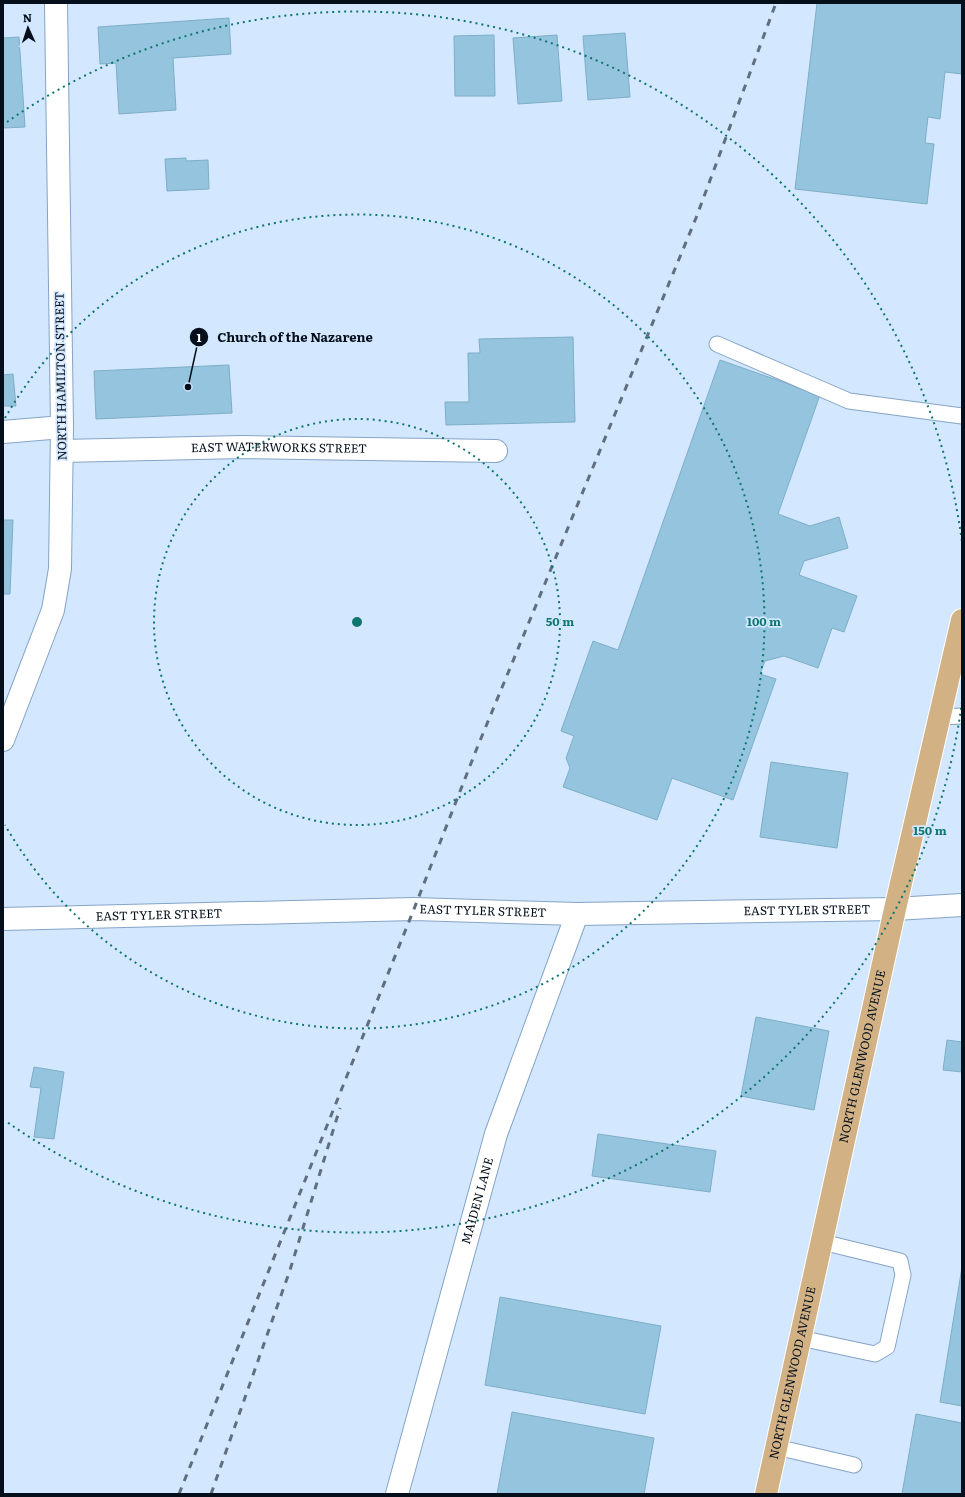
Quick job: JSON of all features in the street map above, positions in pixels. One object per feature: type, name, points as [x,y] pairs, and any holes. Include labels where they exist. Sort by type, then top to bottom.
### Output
[{"type":"main road","name":"NORTH GLENWOOD AVENUE","points":[[766,1494],[895,909],[962,620]]},
{"type":"street","name":"NORTH HAMILTON STREET","points":[[3,740],[53,610],[60,569],[62,427],[56,3]]},
{"type":"street","points":[[3,432],[62,427]]},
{"type":"street","name":"EAST WATERWORKS STREET","points":[[62,451],[250,447],[496,451]]},
{"type":"street","name":"EAST TYLER STREET","points":[[3,919],[414,909],[577,914],[895,909],[962,905]]},
{"type":"street","name":"MAIDEN LANE","points":[[397,1494],[496,1134],[577,914]]},
{"type":"lane","points":[[717,344],[849,401],[962,416]]},
{"type":"lane","points":[[940,717],[962,716]]},
{"type":"lane","points":[[800,1338],[875,1354],[887,1347],[902,1282],[903,1275],[900,1261],[822,1242]]},
{"type":"lane","points":[[776,1447],[854,1465]]},
{"type":"building","points":[[817,3],[962,3],[962,74],[945,72],[940,119],[928,117],[925,143],[934,144],[927,204],[795,189]]},
{"type":"building","points":[[229,18],[231,54],[173,58],[176,110],[119,114],[116,63],[100,64],[98,27]]},
{"type":"building","points":[[625,33],[630,97],[588,100],[583,36]]},
{"type":"building","points":[[494,35],[495,96],[455,96],[454,36]]},
{"type":"building","points":[[557,35],[562,101],[518,104],[513,38]]},
{"type":"building","points":[[19,37],[25,127],[3,128],[3,38]]},
{"type":"building","points":[[186,158],[186,161],[208,160],[209,189],[167,191],[165,159]]},
{"type":"building","points":[[573,337],[575,422],[446,425],[445,402],[469,402],[468,353],[480,353],[479,339]]},
{"type":"building","points":[[720,360],[820,395],[778,514],[810,526],[839,517],[848,548],[804,561],[799,575],[857,596],[844,632],[832,628],[818,668],[784,656],[765,661],[760,674],[776,679],[733,800],[672,778],[657,820],[563,787],[570,768],[566,758],[574,736],[561,731],[593,641],[618,650]]},
{"type":"building","points":[[229,365],[232,413],[96,419],[94,371]]},
{"type":"building","points":[[13,374],[16,406],[3,406],[3,375]]},
{"type":"building","points":[[3,520],[13,520],[10,594],[3,594]]},
{"type":"building","points":[[771,762],[848,773],[837,848],[760,837]]},
{"type":"building","points":[[756,1017],[829,1031],[814,1110],[741,1096]]},
{"type":"building","points":[[947,1040],[962,1042],[962,1072],[943,1070]]},
{"type":"building","points":[[34,1067],[64,1072],[54,1139],[34,1137],[41,1088],[30,1087]]},
{"type":"building","points":[[598,1134],[716,1151],[710,1192],[592,1176]]},
{"type":"building","points":[[962,1267],[962,1406],[940,1402]]},
{"type":"building","points":[[500,1297],[661,1326],[645,1414],[485,1385]]},
{"type":"building","points":[[512,1412],[654,1438],[644,1494],[497,1494]]},
{"type":"building","points":[[916,1414],[962,1423],[962,1494],[902,1494]]},
{"type":"railway","points":[[179,1494],[414,909],[477,748],[696,218],[776,3]]},
{"type":"railway","points":[[211,1494],[290,1270],[340,1108]]},
{"type":"place","name":"Church of the Nazarene","points":[[188,387]]}]
